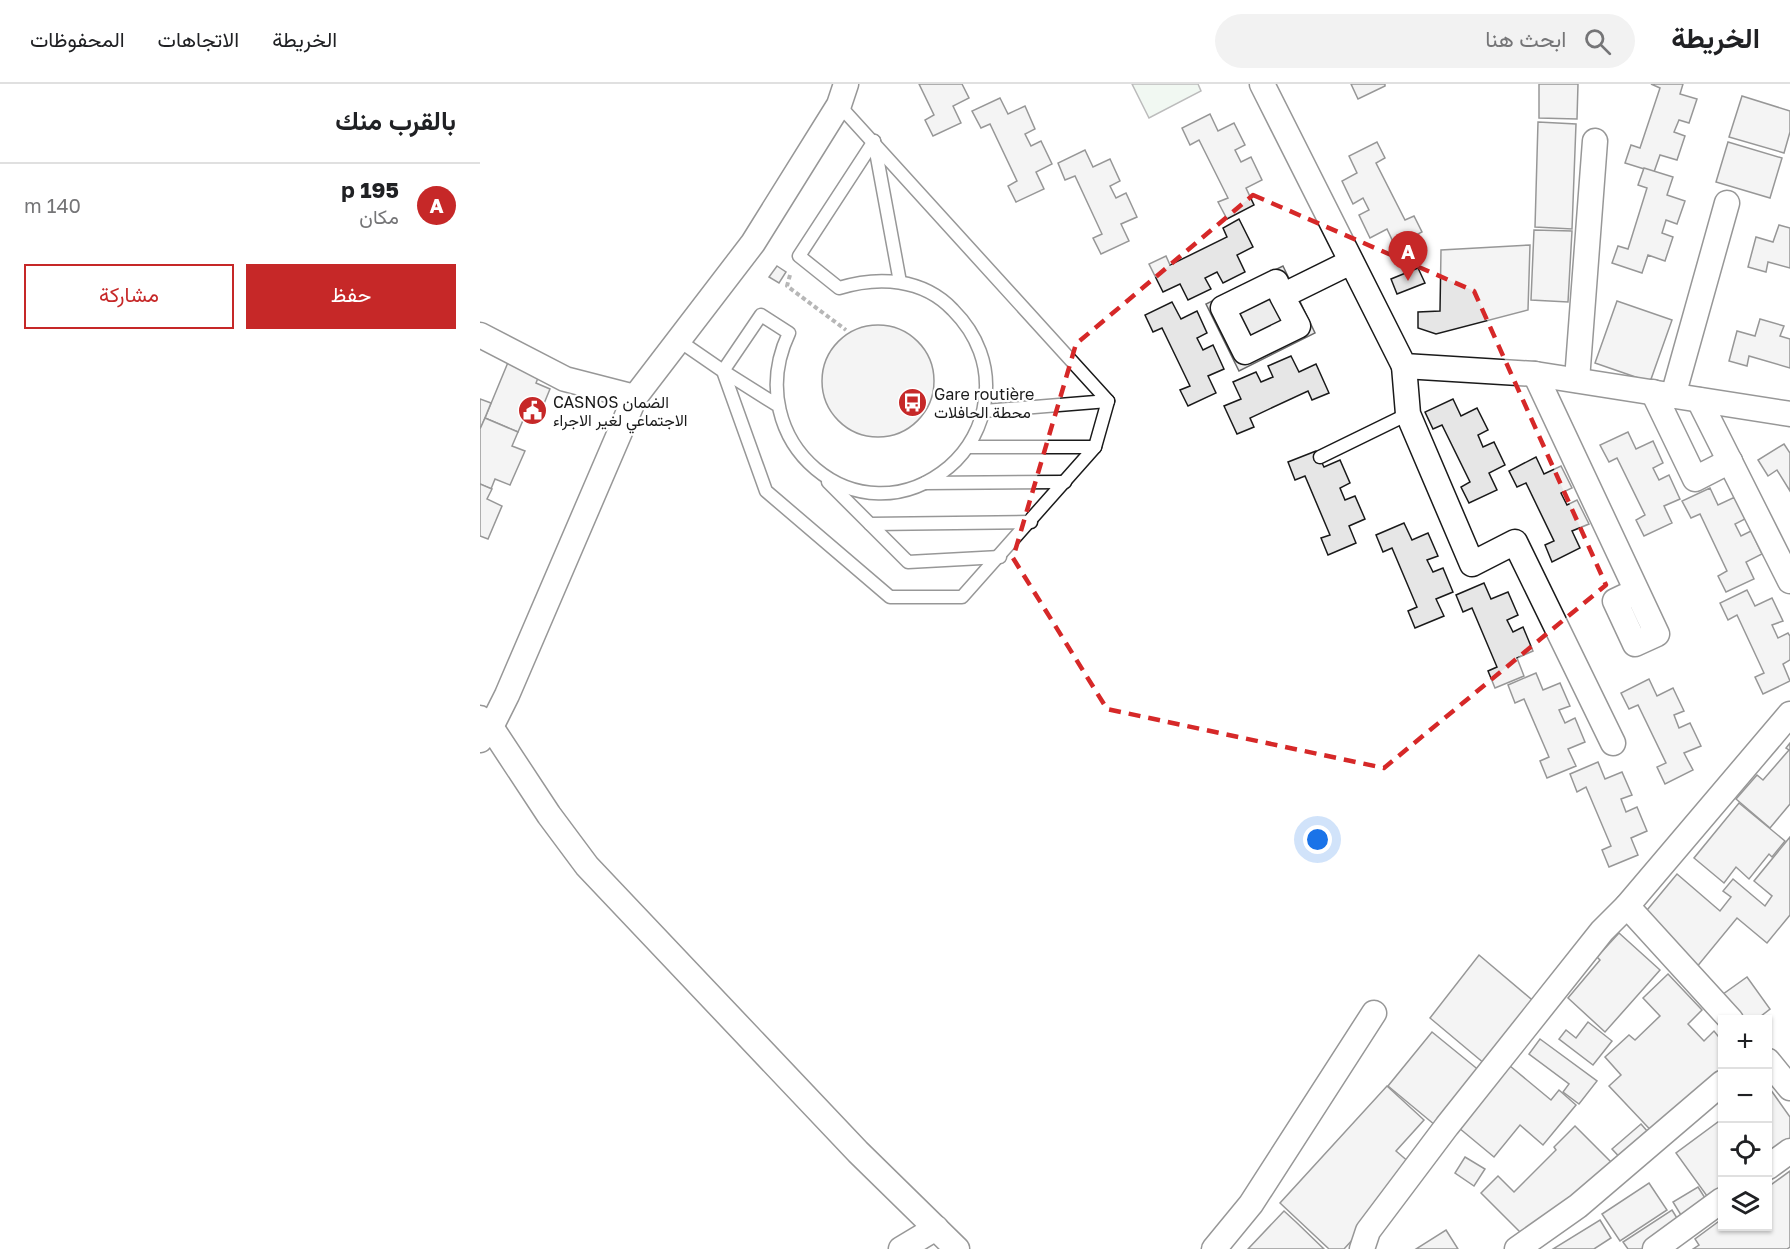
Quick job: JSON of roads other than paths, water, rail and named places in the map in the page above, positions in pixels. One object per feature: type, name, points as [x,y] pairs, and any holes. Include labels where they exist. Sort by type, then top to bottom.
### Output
[{"type":"street","points":[[1262,84],[1404,366],[1408,414],[1472,564],[1515,542],[1613,743]]},
{"type":"street","points":[[843,95],[753,243],[635,397],[484,728],[587,866],[858,1152],[957,1249]]},
{"type":"street","points":[[1577,380],[1595,141]]},
{"type":"street","points":[[1727,203],[1663,394],[1695,478],[1730,461]]},
{"type":"street","points":[[1282,296],[1351,262]]},
{"type":"street","points":[[480,335],[565,379],[635,397]]},
{"type":"street","points":[[1404,366],[1535,374],[1790,414]]},
{"type":"street","points":[[1535,374],[1636,591]]},
{"type":"street","points":[[1699,400],[1790,581]]},
{"type":"street","points":[[1362,1249],[1368,1231],[1447,1126],[1602,931],[1627,906],[1790,714]]},
{"type":"street","points":[[1627,906],[1726,1015]]},
{"type":"street","points":[[1214,1249],[1232,1230],[1257,1195],[1374,1013]]},
{"type":"street","points":[[1772,1067],[1790,1088]]},
{"type":"street","points":[[1517,1249],[1578,1206],[1718,1086]]},
{"type":"street","points":[[1772,1164],[1790,1151]]},
{"type":"street","points":[[1655,1249],[1718,1203]]},
{"type":"street","points":[[902,1249],[936,1228]]},
{"type":"lane","points":[[843,95],[874,141],[1108,401]]},
{"type":"lane","points":[[874,141],[900,282]]},
{"type":"lane","points":[[815,469],[831,480],[867,491],[905,489],[924,483],[940,474],[968,447],[984,411],[986,373],[974,337],[951,307],[935,295],[900,282],[859,282],[839,288],[799,256],[874,141]]},
{"type":"lane","points":[[723,372],[761,315],[789,333],[776,368],[777,405],[790,440],[801,456],[908,562],[1000,558]]},
{"type":"lane","points":[[678,340],[723,372],[777,405]]},
{"type":"lane","points":[[723,372],[766,491],[890,597],[962,597],[1000,558],[1095,447],[1108,401]]},
{"type":"lane","points":[[984,411],[1108,401]]},
{"type":"lane","points":[[1320,457],[1408,414]]},
{"type":"lane","points":[[968,447],[1095,447]]},
{"type":"lane","points":[[924,483],[1065,482]]},
{"type":"lane","points":[[870,524],[1031,522]]},
{"type":"place","name":"p 195","points":[[1408,281]]},
{"type":"place","name":"Gare routière محطة الحافلات","points":[[913,403]]},
{"type":"place","name":"CASNOS الضمان الاجتماعي لغير الاجراء","points":[[532,411]]}]
